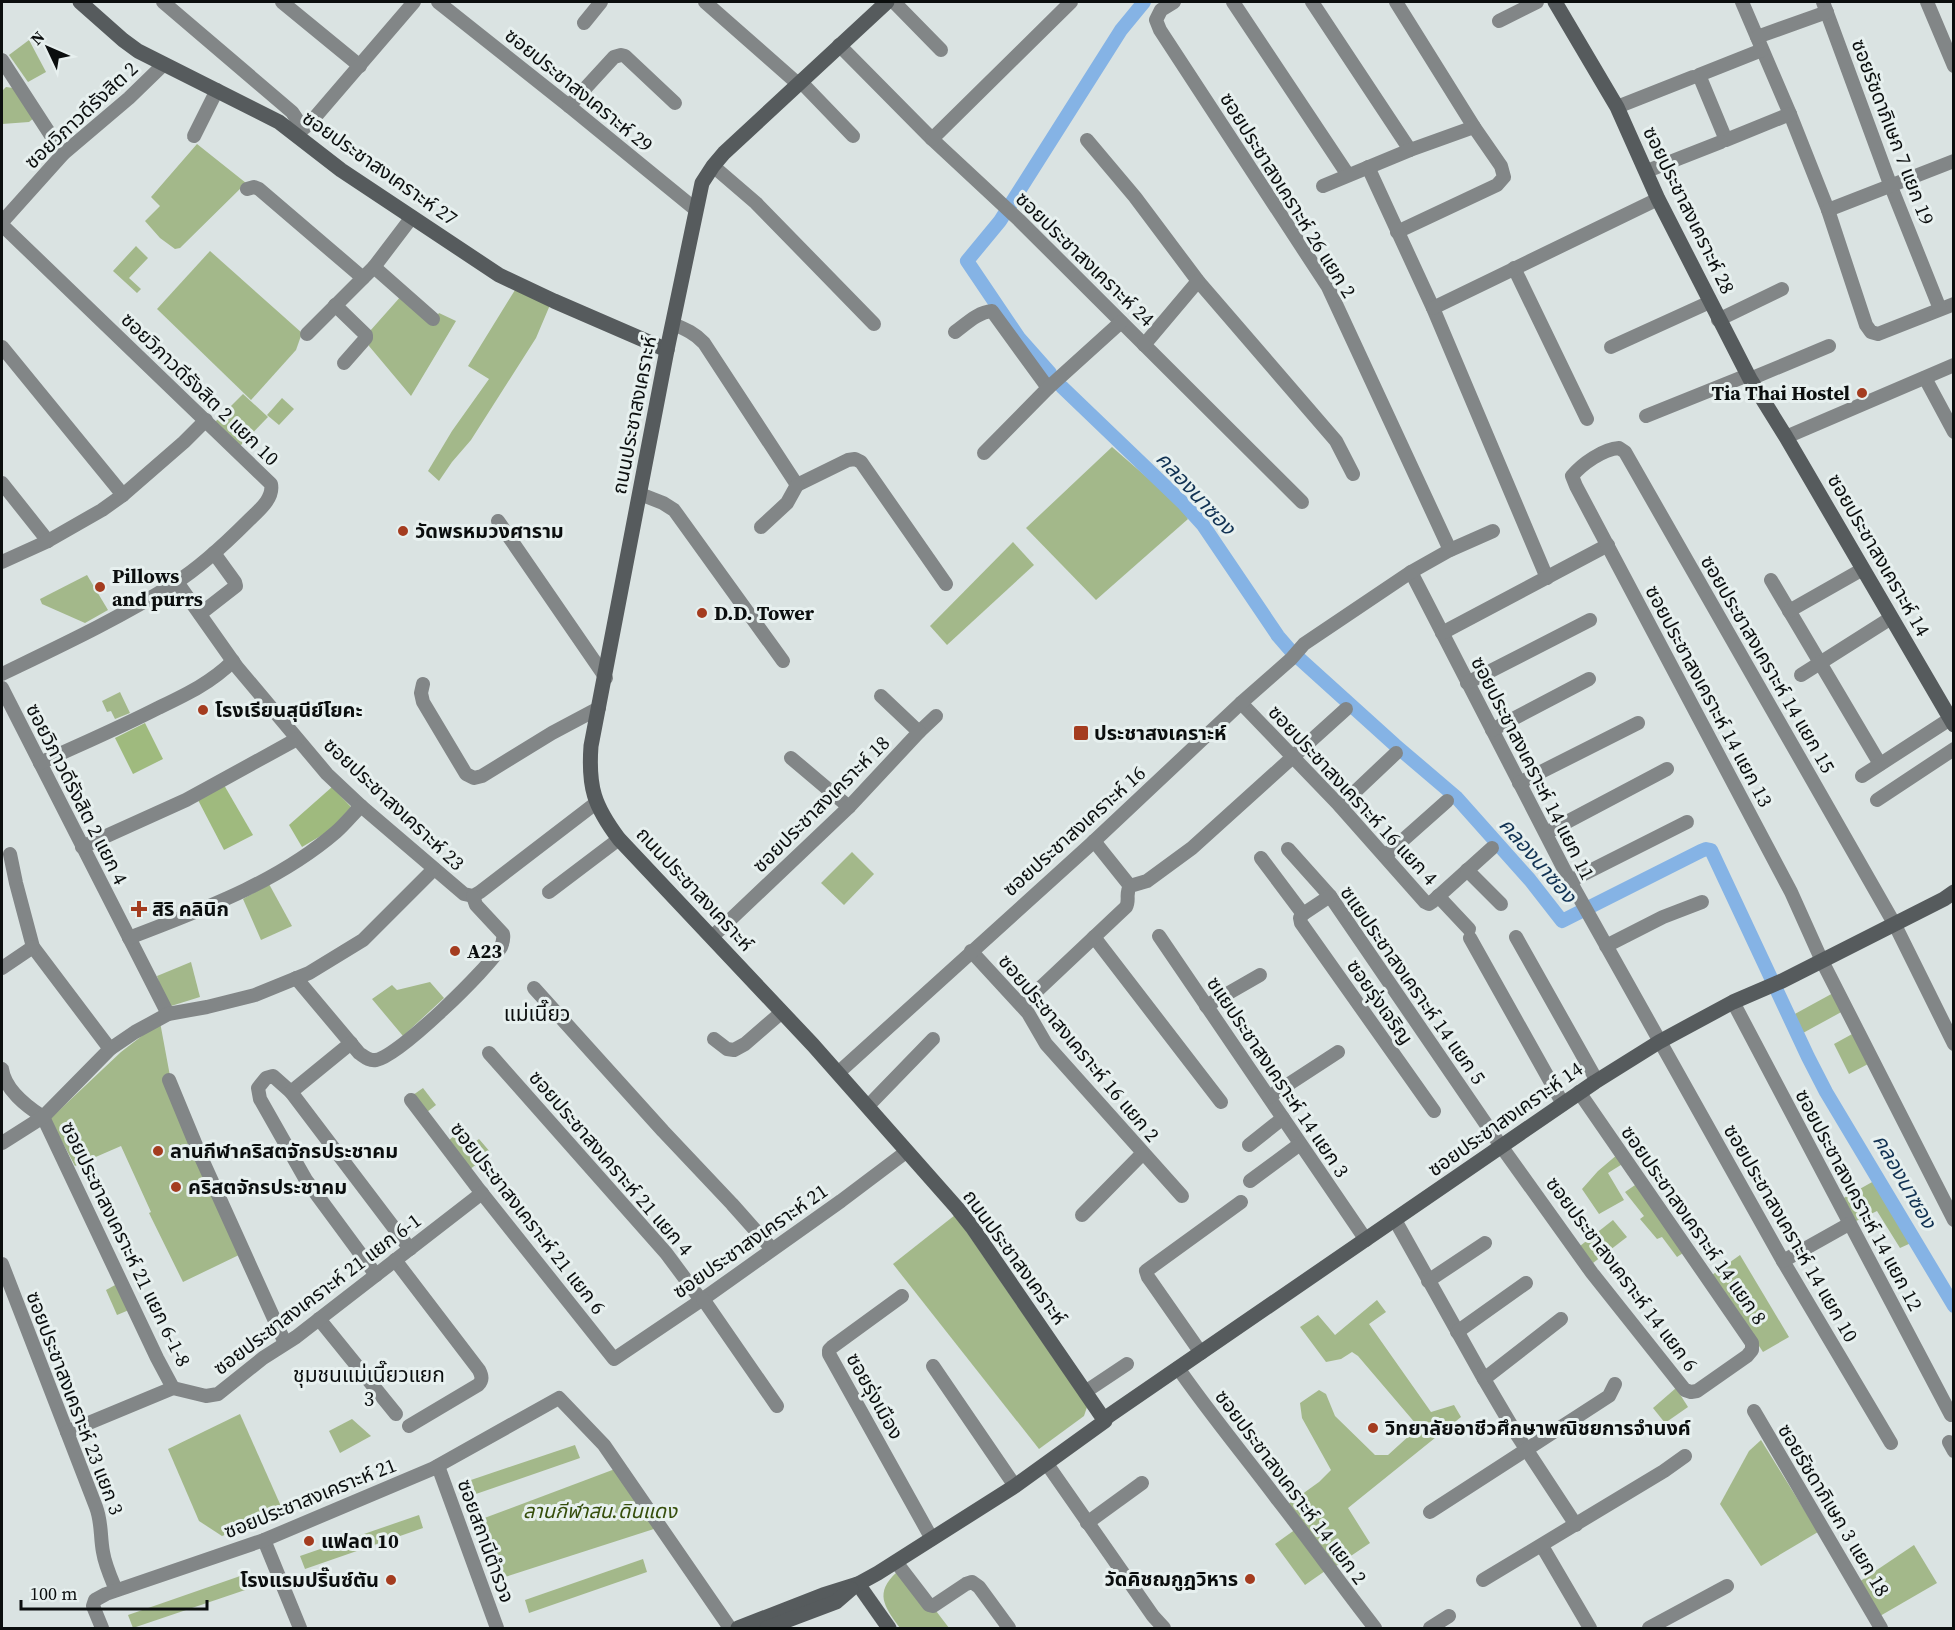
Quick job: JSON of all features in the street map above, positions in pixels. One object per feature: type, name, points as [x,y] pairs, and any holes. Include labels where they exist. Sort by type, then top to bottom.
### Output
[{"type":"street","name":"ซอยประชาสงเคราะห์ 27","points":[[81,2],[123,40],[164,65],[279,122],[341,170],[508,279],[667,350]]},
{"type":"street","points":[[163,2],[292,112],[300,124],[296,135]]},
{"type":"street","points":[[282,2],[360,66]]},
{"type":"street","name":"ซอยประชาสงเคราะห์ 29","points":[[438,2],[695,209]]},
{"type":"street","points":[[584,23],[601,2]]},
{"type":"street","points":[[705,2],[799,82],[853,136]]},
{"type":"street","name":"ถนนประชาสงเคราะห์","points":[[886,2],[724,153],[702,183],[667,350],[606,678],[591,746],[591,781],[596,803],[619,838],[868,1106],[972,1227],[1104,1419]]},
{"type":"street","points":[[894,2],[941,50]]},
{"type":"street","points":[[932,140],[1071,2]]},
{"type":"street","name":"ซอยประชาสงเคราะห์ 26 แยก 2","points":[[1174,2],[1161,10],[1156,20],[1160,30],[1328,287],[1450,550]]},
{"type":"street","points":[[1233,2],[1348,175]]},
{"type":"street","points":[[1312,2],[1410,150]]},
{"type":"street","points":[[1396,2],[1474,127],[1502,166],[1504,177],[1497,185],[1397,232]]},
{"type":"street","points":[[1499,21],[1537,2]]},
{"type":"street","name":"ซอยประชาสงเคราะห์ 28","points":[[1555,2],[1617,107],[1658,199],[1718,320],[1749,377],[1786,437]]},
{"type":"street","points":[[1743,2],[1828,210],[1866,325],[1871,332],[1878,334],[1947,306]]},
{"type":"street","points":[[1927,2],[1953,66]]},
{"type":"street","points":[[296,135],[310,123],[360,66],[406,4]]},
{"type":"street","points":[[1790,114],[1726,140],[1699,75],[1825,7]]},
{"type":"street","name":"ซอยรัชดาภิเษก 7 แยก 19","points":[[1825,7],[1890,184],[1947,306]]},
{"type":"street","name":"ซอยประชาสงเคราะห์ 24","points":[[839,45],[932,140],[1019,220],[1302,502]]},
{"type":"street","points":[[569,106],[614,57],[621,55],[625,56],[675,103]]},
{"type":"street","points":[[2,60],[63,154]]},
{"type":"street","name":"ซอยวิภาวดีรังสิต 2","points":[[2,224],[63,154],[164,65]]},
{"type":"street","points":[[2,86],[12,75]]},
{"type":"street","points":[[1617,107],[1693,77]]},
{"type":"street","points":[[194,136],[217,90]]},
{"type":"street","points":[[1323,186],[1410,150],[1474,127]]},
{"type":"street","points":[[1087,140],[1135,196],[1198,281],[1336,441],[1353,474]]},
{"type":"street","points":[[1647,171],[1721,142]]},
{"type":"street","points":[[1828,210],[1953,161]]},
{"type":"street","points":[[713,166],[756,203],[874,324]]},
{"type":"street","points":[[1368,167],[1432,308],[1546,578]]},
{"type":"street","points":[[247,189],[254,187],[259,189],[363,279]]},
{"type":"street","points":[[1432,308],[1658,199]]},
{"type":"street","points":[[306,334],[374,267],[412,217]]},
{"type":"street","name":"ซอยวิภาวดีรังสิต 2 แยก 10","points":[[2,224],[271,484],[272,490],[257,512],[214,553],[177,582],[134,609],[2,674]]},
{"type":"street","points":[[374,267],[433,319]]},
{"type":"street","points":[[1514,268],[1587,419]]},
{"type":"street","points":[[1144,345],[1198,281]]},
{"type":"street","points":[[1718,320],[1782,289]]},
{"type":"street","points":[[1611,347],[1710,302]]},
{"type":"street","points":[[335,305],[366,335],[366,338],[344,363]]},
{"type":"street","points":[[955,332],[976,317],[992,311],[1048,388]]},
{"type":"street","points":[[984,453],[1048,388],[1122,322]]},
{"type":"street","points":[[673,324],[698,336],[704,343],[797,485]]},
{"type":"street","points":[[1646,416],[1829,346]]},
{"type":"street","points":[[2,347],[123,495]]},
{"type":"street","points":[[1786,437],[1953,365]]},
{"type":"street","points":[[1925,378],[1953,432]]},
{"type":"street","points":[[2,562],[48,541],[102,510],[123,495],[206,420]]},
{"type":"street","name":"ซอยประชาสงเคราะห์ 14","points":[[1786,437],[1952,722]]},
{"type":"street","name":"ซอยประชาสงเคราะห์ 14 แยก 15","points":[[1594,458],[1614,448],[1625,452],[1895,925],[1950,1027],[1953,1044]]},
{"type":"street","name":"ซอยประชาสงเคราะห์ 14 แยก 13","points":[[1594,458],[1572,476],[1576,486],[1791,892],[1822,961],[1953,1220]]},
{"type":"street","points":[[761,527],[786,503],[797,485],[848,460],[855,459],[861,462],[946,584]]},
{"type":"street","points":[[2,483],[48,541]]},
{"type":"street","points":[[640,494],[663,502],[674,510],[783,661]]},
{"type":"street","points":[[498,522],[606,678]]},
{"type":"street","name":"ซอยประชาสงเคราะห์ 16","points":[[838,1073],[1094,841],[1291,659],[1304,644],[1411,572],[1450,550],[1493,531]]},
{"type":"street","points":[[1442,633],[1608,545]]},
{"type":"street","points":[[200,614],[236,586],[214,553]]},
{"type":"street","points":[[1789,611],[1863,569]]},
{"type":"street","name":"ซอยประชาสงเคราะห์ 14 แยก 11","points":[[1411,572],[1570,881],[1659,1042]]},
{"type":"street","points":[[1771,580],[1880,764]]},
{"type":"street","name":"ซอยประชาสงเคราะห์ 23","points":[[177,582],[233,662],[327,774],[464,894],[474,896],[596,803]]},
{"type":"street","points":[[1801,675],[1891,618]]},
{"type":"street","points":[[1467,683],[1590,621]]},
{"type":"street","points":[[40,764],[201,687],[233,662]]},
{"type":"street","points":[[1492,730],[1589,679]]},
{"type":"street","points":[[423,684],[421,693],[423,702],[466,774],[474,778],[482,776],[552,733],[599,708]]},
{"type":"street","name":"ซอยวิภาวดีรังสิต 2 แยก 4","points":[[2,688],[168,1014]]},
{"type":"street","name":"ซอยประชาสงเคราะห์ 18","points":[[712,937],[849,807],[919,732],[881,696]]},
{"type":"street","name":"ซอยประชาสงเคราะห์ 16 แยก 4","points":[[1241,704],[1294,756],[1425,902],[1429,904],[1492,848]]},
{"type":"street","points":[[1022,1005],[1126,907],[1128,903],[1126,894],[1130,886],[1147,881],[1192,848],[1346,709]]},
{"type":"street","points":[[919,732],[936,716]]},
{"type":"street","points":[[1862,776],[1952,722]]},
{"type":"street","points":[[1519,783],[1638,723]]},
{"type":"street","points":[[82,847],[186,800],[297,739]]},
{"type":"street","points":[[1877,800],[1953,749]]},
{"type":"street","points":[[1340,806],[1396,753]]},
{"type":"street","points":[[791,758],[849,807]]},
{"type":"street","points":[[1546,833],[1667,769]]},
{"type":"street","points":[[1385,856],[1447,801]]},
{"type":"street","points":[[129,938],[217,904],[269,877],[336,832],[361,806]]},
{"type":"street","points":[[1570,881],[1687,822]]},
{"type":"street","points":[[549,892],[619,838]]},
{"type":"street","points":[[1094,841],[1130,886]]},
{"type":"street","name":"ซแยประชาสงเคราะห์ 14 แยก 5","points":[[1288,849],[1330,896],[1502,1146]]},
{"type":"street","points":[[10,854],[15,883],[33,946],[110,1049]]},
{"type":"street","name":"ซอยรุ่งเจริญ","points":[[1261,858],[1303,914],[1300,918],[1301,923],[1434,1111]]},
{"type":"street","points":[[2,1143],[43,1117],[110,1049],[159,1017],[255,995],[309,974],[363,940],[435,869]]},
{"type":"street","points":[[1467,870],[1501,904]]},
{"type":"street","name":"ซอยประชาสงเคราะห์ 14","points":[[1104,1419],[1579,1092],[1659,1042],[1733,1002],[1776,984],[1895,925],[1953,892]]},
{"type":"street","points":[[296,978],[367,1058],[378,1059],[427,1024],[483,970],[500,948],[504,934],[476,905],[474,896]]},
{"type":"street","points":[[1303,914],[1330,896]]},
{"type":"street","points":[[1438,896],[1469,934],[1563,1104]]},
{"type":"street","points":[[1606,946],[1663,917],[1702,902]]},
{"type":"street","name":"ซแยประชาสงเคราะห์ 14 แยก 3","points":[[1159,936],[1366,1240]]},
{"type":"street","points":[[1094,937],[1221,1102]]},
{"type":"street","points":[[1516,937],[1597,1081]]},
{"type":"street","points":[[2,968],[33,946]]},
{"type":"street","name":"ซอยประชาสงเคราะห์ 16 แยก 2","points":[[971,951],[1029,1013],[1046,1044],[1142,1154],[1182,1196]]},
{"type":"street","points":[[1206,1006],[1260,975]]},
{"type":"street","points":[[534,988],[772,1249]]},
{"type":"street","name":"ซอยประชาสงเคราะห์ 14 แยก 12","points":[[1733,1002],[1951,1415]]},
{"type":"street","points":[[714,1039],[727,1049],[734,1050],[745,1044],[782,1012]]},
{"type":"street","points":[[868,1106],[933,1039]]},
{"type":"street","points":[[291,1092],[351,1042]]},
{"type":"street","name":"ซอยประชาสงเคราะห์ 14 แยก 10","points":[[1659,1042],[1783,1261],[1891,1443]]},
{"type":"street","points":[[1269,1097],[1338,1052]]},
{"type":"street","name":"ซอยประชาสงเคราะห์ 21 แยก 4","points":[[489,1053],[666,1252],[777,1406]]},
{"type":"street","points":[[2,1068],[3,1075],[11,1089],[26,1106],[43,1117]]},
{"type":"street","points":[[376,1275],[306,1180],[260,1099],[258,1088],[266,1078],[273,1076],[291,1092],[410,1249]]},
{"type":"street","points":[[169,1080],[200,1155],[285,1343]]},
{"type":"street","name":"ซอยประชาสงเคราะห์ 14 แยก 8","points":[[1579,1092],[1752,1343],[1752,1350],[1747,1356],[1723,1373]]},
{"type":"street","name":"ซอยประชาสงเคราะห์ 21 แยก 6","points":[[411,1100],[482,1194],[614,1359]]},
{"type":"street","name":"ซอยประชาสงเคราะห์ 21 แยก 6-1-8","points":[[43,1117],[173,1388]]},
{"type":"street","points":[[1249,1145],[1283,1118]]},
{"type":"street","points":[[1250,1181],[1300,1144]]},
{"type":"street","name":"ซอยประชาสงเคราะห์ 14 แยก 6","points":[[1502,1146],[1592,1273],[1685,1390],[1697,1391],[1723,1373]]},
{"type":"street","name":"ซอยประชาสงเคราะห์ 21","points":[[614,1359],[841,1201],[906,1152]]},
{"type":"street","points":[[1082,1215],[1142,1154]]},
{"type":"street","name":"ซอยประชาสงเคราะห์ 21 แยก 6-1","points":[[173,1388],[206,1396],[218,1394],[482,1194]]},
{"type":"street","points":[[1201,1353],[1146,1271],[1241,1202]]},
{"type":"street","points":[[1395,1220],[1484,1379],[1576,1525]]},
{"type":"street","points":[[1783,1261],[1849,1224]]},
{"type":"street","points":[[1428,1281],[1485,1244]]},
{"type":"street","points":[[395,1260],[482,1377],[478,1385],[409,1426]]},
{"type":"street","name":"ซอยประชาสงเคราะห์ 23 แยก 3","points":[[2,1264],[96,1509],[102,1531],[105,1564],[116,1590]]},
{"type":"street","points":[[1457,1332],[1526,1283]]},
{"type":"street","name":"ซอยรุ่งเมือง","points":[[902,1296],[832,1347],[829,1354],[932,1539]]},
{"type":"street","points":[[319,1319],[396,1414]]},
{"type":"street","points":[[1484,1379],[1561,1319]]},
{"type":"street","points":[[1085,1392],[1127,1364]]},
{"type":"street","points":[[933,1366],[1015,1486]]},
{"type":"street","name":"ซอยประชาสงเคราะห์ 14 แยก 2","points":[[1178,1368],[1375,1629]]},
{"type":"street","points":[[1430,1512],[1609,1396],[1615,1384]]},
{"type":"street","points":[[67,1432],[173,1388]]},
{"type":"street","name":"ซอยประชาสงเคราะห์ 21","points":[[102,1629],[93,1606],[95,1600],[106,1594],[264,1540],[438,1466],[559,1398],[604,1445],[730,1629]]},
{"type":"street","name":"ซอยรัชดาภิเษก 3 แยก 18","points":[[1754,1411],[1881,1629]]},
{"type":"street","points":[[767,1629],[836,1602],[858,1584],[1015,1486],[1105,1421],[1104,1419]]},
{"type":"street","points":[[1483,1580],[1542,1546],[1685,1456]]},
{"type":"street","points":[[1047,1464],[1164,1629]]},
{"type":"street","name":"ซอยสถานีตำรวจ","points":[[438,1466],[497,1629]]},
{"type":"street","points":[[1087,1522],[1142,1483]]},
{"type":"street","points":[[264,1540],[300,1629]]},
{"type":"street","points":[[1542,1546],[1590,1629]]},
{"type":"street","points":[[896,1562],[929,1605],[933,1606],[972,1582],[979,1587],[1010,1629]]},
{"type":"street","points":[[738,1629],[823,1595],[858,1584]]},
{"type":"street","points":[[858,1584],[889,1629]]},
{"type":"street","points":[[1649,1629],[1727,1586]]},
{"type":"street","points":[[1430,1629],[1449,1616]]},
{"type":"green space","points":[[29,40],[46,72],[28,82],[9,55]]},
{"type":"green space","points":[[6,87],[13,88],[34,118],[29,122],[2,124],[2,91]]},
{"type":"green space","points":[[197,144],[246,183],[180,248],[175,249],[160,238],[145,221],[160,206],[151,197]]},
{"type":"green space","points":[[136,246],[148,258],[129,278],[141,289],[137,293],[113,271]]},
{"type":"green space","points":[[210,251],[302,333],[296,350],[251,400],[157,309]]},
{"type":"green space","points":[[515,290],[550,305],[536,338],[471,440],[439,481],[428,471],[452,431],[489,379],[468,366]]},
{"type":"green space","points":[[402,295],[433,321],[439,313],[456,321],[411,396],[369,346],[370,331]]},
{"type":"green space","points":[[243,394],[268,417],[239,447],[215,422]]},
{"type":"green space","points":[[282,398],[294,409],[279,425],[267,415]]},
{"type":"green space","points":[[1112,447],[1180,506],[1188,519],[1096,600],[1026,528]]},
{"type":"green space","points":[[1013,542],[1034,565],[947,645],[930,626]]},
{"type":"green space","points":[[87,575],[108,610],[85,623],[42,604],[40,599]]},
{"type":"green space","points":[[120,692],[130,713],[115,719],[111,711],[107,712],[102,701]]},
{"type":"green space","points":[[145,723],[163,759],[133,774],[115,738]]},
{"type":"green space","points":[[224,785],[253,835],[224,850],[198,800]]},
{"type":"green space","points":[[332,787],[351,807],[329,831],[302,847],[289,825]]},
{"type":"green space","points":[[852,852],[874,874],[844,905],[821,883]]},
{"type":"green space","points":[[269,884],[292,926],[261,940],[243,899]]},
{"type":"green space","points":[[191,962],[200,997],[171,1006],[165,1001],[157,976]]},
{"type":"green space","points":[[430,982],[444,998],[403,1036],[372,999],[392,985],[397,990]]},
{"type":"green space","points":[[1835,992],[1845,1010],[1803,1033],[1793,1015]]},
{"type":"green space","name":"ลานกีฬาคริสตจักรประชาคม","points":[[160,1022],[170,1076],[241,1254],[183,1282],[149,1213],[151,1212],[121,1146],[75,1166],[50,1119],[121,1052]]},
{"type":"green space","points":[[1854,1033],[1870,1063],[1849,1074],[1834,1044]]},
{"type":"green space","points":[[423,1088],[436,1105],[427,1112],[413,1095]]},
{"type":"green space","points":[[455,1135],[464,1149],[479,1139],[491,1153],[469,1170],[447,1142]]},
{"type":"green space","points":[[1618,1154],[1624,1163],[1608,1173],[1624,1200],[1599,1214],[1582,1189]]},
{"type":"green space","points":[[1874,1181],[1911,1243],[1900,1248],[1877,1211],[1852,1223],[1840,1200]]},
{"type":"green space","points":[[1638,1183],[1686,1251],[1677,1257],[1662,1237],[1657,1239],[1640,1219],[1644,1216],[1625,1192]]},
{"type":"green space","points":[[955,1215],[1087,1407],[1084,1416],[1039,1449],[893,1264]]},
{"type":"green space","points":[[1613,1220],[1627,1237],[1593,1263],[1580,1246]]},
{"type":"green space","points":[[1740,1255],[1789,1337],[1763,1352],[1712,1275]]},
{"type":"green space","points":[[117,1284],[129,1310],[117,1315],[106,1290]]},
{"type":"green space","points":[[1377,1300],[1386,1312],[1369,1324],[1431,1412],[1454,1405],[1461,1417],[1348,1508],[1370,1543],[1336,1566],[1287,1505],[1319,1482],[1331,1470],[1302,1418],[1300,1403],[1319,1390],[1326,1394],[1335,1416],[1375,1455],[1388,1455],[1410,1435],[1416,1424],[1358,1356],[1352,1352],[1341,1359],[1326,1362],[1300,1327],[1318,1315],[1335,1335]]},
{"type":"green space","points":[[1676,1388],[1688,1407],[1665,1423],[1653,1408]]},
{"type":"green space","points":[[240,1414],[284,1513],[222,1536],[199,1521],[168,1449]]},
{"type":"green space","points":[[352,1419],[371,1436],[340,1453],[329,1431]]},
{"type":"green space","points":[[1761,1440],[1818,1532],[1761,1566],[1720,1504],[1749,1451]]},
{"type":"green space","points":[[575,1445],[580,1458],[473,1495],[468,1481]]},
{"type":"green space","name":"ลานกีฬาสน.ดินแดง","points":[[615,1469],[657,1528],[502,1578],[479,1520]]},
{"type":"green space","points":[[419,1515],[423,1528],[305,1569],[300,1556]]},
{"type":"green space","points":[[1296,1529],[1325,1571],[1305,1585],[1275,1544]]},
{"type":"green space","points":[[1914,1545],[1937,1583],[1880,1616],[1859,1582]]},
{"type":"green space","points":[[643,1559],[647,1572],[529,1613],[525,1600]]},
{"type":"green space","points":[[897,1572],[930,1603],[949,1628],[900,1628],[884,1600],[886,1587]]},
{"type":"green space","points":[[246,1574],[251,1588],[133,1628],[128,1615]]},
{"type":"waterway","name":"คลองนาซอง","points":[[1050,373],[1019,338],[967,261],[1000,221],[1121,30],[1144,2]]},
{"type":"waterway","name":"คลองนาซอง","points":[[1062,387],[1203,525],[1278,636],[1291,651],[1456,797],[1530,880],[1562,921],[1701,851],[1711,850],[1826,1092],[1954,1306]]},
{"type":"place","name":"Tia Thai Hostel","points":[[1862,393]]},
{"type":"place","name":"วัดพรหมวงศาราม","points":[[403,531]]},
{"type":"place","name":"Pillows and purrs","points":[[100,587]]},
{"type":"place","name":"D.D. Tower","points":[[702,613]]},
{"type":"place","name":"โรงเรียนสุนีย์โยคะ","points":[[203,710]]},
{"type":"place","name":"ประชาสงเคราะห์","points":[[1081,733]]},
{"type":"place","name":"สิริ คลินิก","points":[[139,909]]},
{"type":"place","name":"A23","points":[[455,951]]},
{"type":"place","name":"ลานกีฬาคริสตจักรประชาคม","points":[[158,1151]]},
{"type":"place","name":"คริสตจักรประชาคม","points":[[176,1187]]},
{"type":"place","name":"วิทยาลัยอาชีวศึกษาพณิชยการจำนงค์","points":[[1373,1428]]},
{"type":"place","name":"แฟลต 10","points":[[309,1541]]},
{"type":"place","name":"วัดคิชฌกูฎวิหาร","points":[[1250,1579]]},
{"type":"place","name":"โรงแรมปริ๊นซ์ตัน","points":[[391,1580]]},
{"type":"district","name":"แม่เนี๊ยว","points":[[537,1013]]},
{"type":"district","name":"ชุมชนแม่เนี๊ยวแยก 3","points":[[369,1386]]}]
